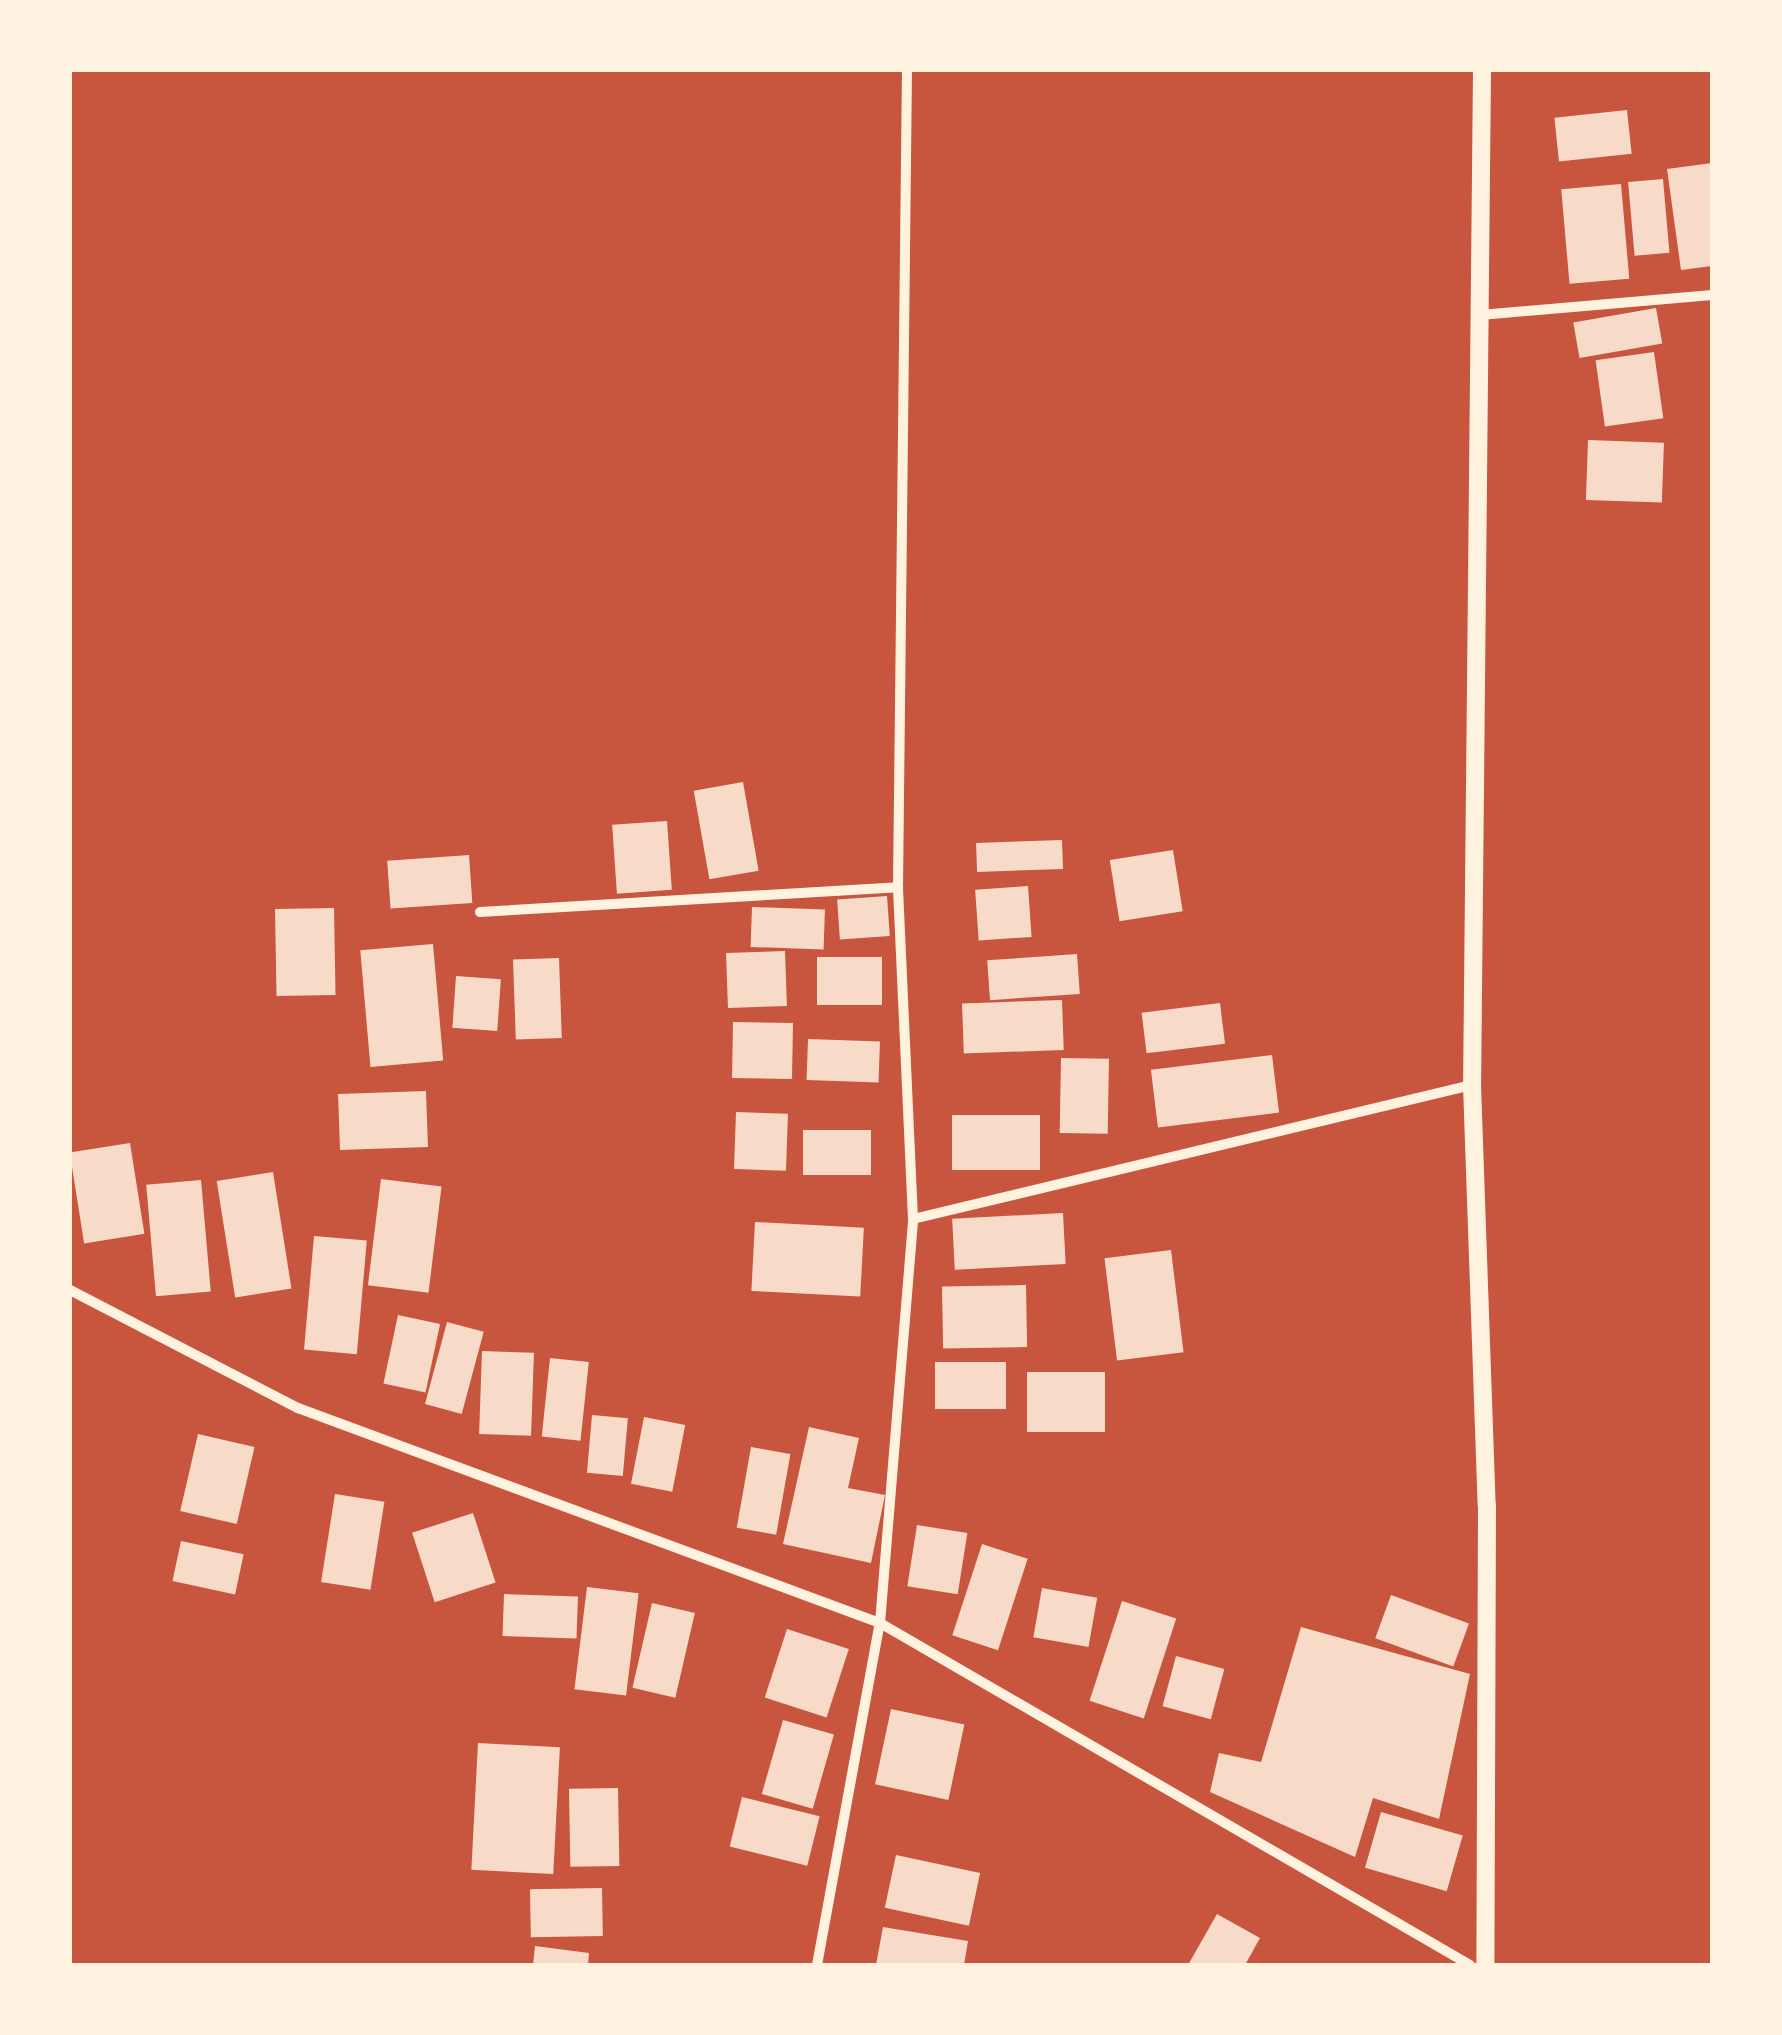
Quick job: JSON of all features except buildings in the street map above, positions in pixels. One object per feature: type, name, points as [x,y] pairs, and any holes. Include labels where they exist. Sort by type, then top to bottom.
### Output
[{"type":"street","points":[[817,1965],[880,1623],[912,1219],[898,886],[907,70]]},
{"type":"street","points":[[1482,70],[1472,1085],[1487,1506],[1485,1965]]},
{"type":"street","points":[[1480,315],[1712,295]]},
{"type":"street","points":[[480,912],[898,886]]},
{"type":"street","points":[[912,1219],[1472,1085]]},
{"type":"street","points":[[70,1290],[298,1408],[880,1623],[1470,1965]]}]
